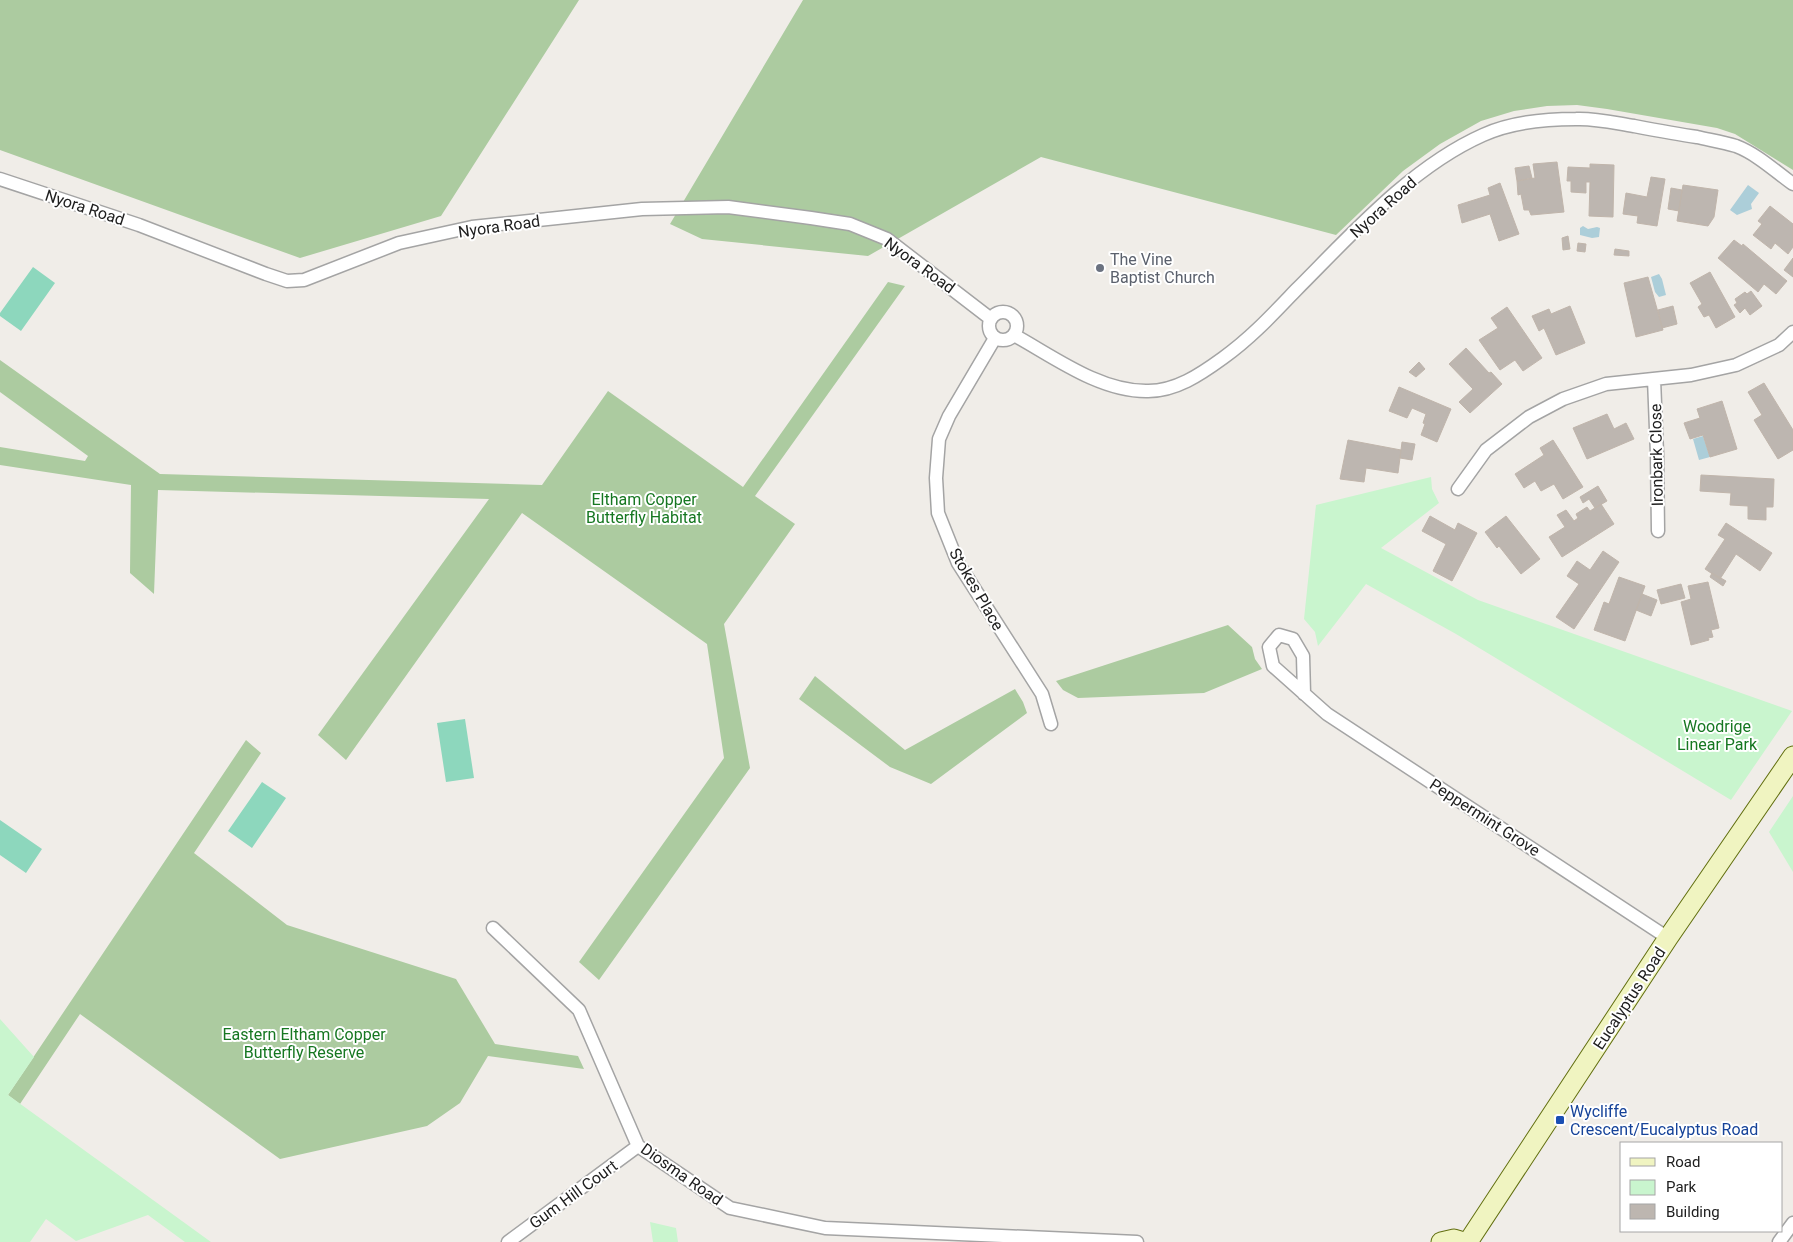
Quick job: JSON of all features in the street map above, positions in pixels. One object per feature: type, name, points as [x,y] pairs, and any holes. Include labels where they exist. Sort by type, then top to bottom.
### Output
[{"type":"street","name":"Nyora Road","points":[[1014,335],[1104,384],[1123,389],[1147,392],[1170,388],[1192,379],[1243,344],[1405,184],[1443,157],[1484,134],[1517,124],[1579,118],[1719,141],[1738,147],[1753,155],[1793,184]]},
{"type":"street","name":"Nyora Road","points":[[0,179],[139,225],[266,274],[287,280],[304,280],[400,243],[472,227],[642,208],[728,207],[812,218],[850,224],[887,239],[992,319]]},
{"type":"street","points":[[1003,312],[1012,315],[1018,327],[1014,335],[1007,340],[999,340],[995,338],[990,329],[992,319],[994,315],[1003,312]]},
{"type":"street","points":[[1458,489],[1486,450],[1529,416],[1563,399],[1606,384],[1690,375],[1736,365],[1779,345],[1793,332]]},
{"type":"street","name":"Stokes Place","points":[[995,338],[949,416],[940,439],[936,478],[938,513],[958,563],[1042,694],[1051,724]]},
{"type":"street","name":"Ironbark Close","points":[[1654,379],[1658,531]]},
{"type":"street","name":"Peppermint Grove","points":[[1304,694],[1328,714],[1668,938]]},
{"type":"street","name":"Eucalyptus Road","points":[[1468,1242],[1668,938],[1793,756]]},
{"type":"street","name":"Diosma Road","points":[[493,928],[579,1010],[638,1146],[730,1208],[825,1228],[1137,1242]]},
{"type":"street","name":"Gum Hill Court","points":[[508,1242],[638,1146]]},
{"type":"street","points":[[1780,1242],[1793,1223]]},
{"type":"street","points":[[1441,1242],[1454,1239],[1464,1242]]},
{"type":"green space","points":[[0,0],[579,0],[441,216],[300,258],[0,150]]},
{"type":"green space","points":[[803,0],[1793,0],[1793,170],[1735,134],[1717,128],[1577,105],[1547,106],[1514,111],[1481,121],[1440,144],[1403,171],[1336,235],[1041,157],[868,256],[702,239],[670,224]]},
{"type":"green space","points":[[33,267],[55,283],[21,331],[0,316],[0,313]]},
{"type":"green space","name":"Eltham Copper Butterfly Habitat","points":[[888,282],[905,286],[755,496],[795,524],[724,624],[750,768],[599,980],[579,962],[724,758],[707,644],[522,513],[346,760],[318,735],[489,499],[158,490],[154,594],[130,573],[131,485],[0,465],[0,447],[85,461],[88,456],[0,392],[0,360],[160,474],[542,485],[608,391],[743,487]]},
{"type":"green space","name":"Woodrige Linear Park","points":[[1431,477],[1432,489],[1439,503],[1381,548],[1478,600],[1792,711],[1731,800],[1456,634],[1366,584],[1318,646],[1315,632],[1304,619],[1316,505]]},
{"type":"green space","points":[[1228,625],[1252,647],[1255,659],[1262,669],[1204,693],[1078,698],[1063,690],[1056,681]]},
{"type":"green space","points":[[815,676],[905,750],[1015,689],[1027,713],[931,784],[890,767],[799,699]]},
{"type":"green space","points":[[465,719],[474,778],[446,782],[437,723]]},
{"type":"green space","name":"Eastern Eltham Copper Butterfly Reserve","points":[[246,740],[261,753],[194,853],[287,925],[456,979],[495,1044],[578,1056],[584,1069],[488,1056],[460,1103],[427,1126],[280,1159],[80,1014],[20,1104],[8,1095]]},
{"type":"green space","points":[[262,782],[286,798],[252,848],[228,831]]},
{"type":"green space","points":[[1793,796],[1793,872],[1769,832]]},
{"type":"green space","points":[[0,820],[42,849],[26,873],[0,855]]},
{"type":"green space","points":[[0,1019],[34,1057],[8,1095],[211,1242],[185,1242],[148,1215],[76,1241],[46,1219],[30,1242],[0,1242]]},
{"type":"green space","points":[[650,1222],[676,1228],[678,1242],[653,1242]]},
{"type":"water","points":[[1748,185],[1759,193],[1751,204],[1752,209],[1737,215],[1730,210]]},
{"type":"water","points":[[1583,226],[1588,229],[1600,228],[1599,237],[1592,238],[1580,235],[1580,228]]},
{"type":"water","points":[[1659,274],[1666,295],[1659,297],[1655,292],[1651,277]]},
{"type":"water","points":[[1703,436],[1710,457],[1699,460],[1693,439]]},
{"type":"building","points":[[1557,162],[1564,212],[1531,215],[1529,210],[1524,210],[1521,194],[1518,195],[1517,181],[1535,178],[1533,164]]},
{"type":"building","points":[[1590,164],[1614,165],[1613,217],[1589,216],[1590,182],[1586,182],[1586,193],[1571,192],[1571,181],[1567,181],[1568,167],[1590,168]]},
{"type":"building","points":[[1529,166],[1532,178],[1517,181],[1515,168]]},
{"type":"building","points":[[1651,177],[1665,179],[1657,226],[1637,223],[1638,216],[1623,214],[1626,193],[1647,197]]},
{"type":"building","points":[[1500,183],[1519,234],[1499,241],[1490,214],[1462,223],[1458,205],[1490,195],[1488,188]]},
{"type":"building","points":[[1683,185],[1718,190],[1714,217],[1708,226],[1677,221]]},
{"type":"building","points":[[1671,188],[1682,190],[1679,211],[1668,209]]},
{"type":"building","points":[[1770,206],[1793,224],[1793,247],[1788,254],[1775,243],[1771,249],[1753,235],[1762,224],[1758,221]]},
{"type":"building","points":[[1568,236],[1570,249],[1563,250],[1562,238]]},
{"type":"building","points":[[1734,240],[1742,246],[1743,244],[1787,281],[1776,294],[1764,284],[1758,292],[1718,258]]},
{"type":"building","points":[[1578,243],[1586,244],[1585,252],[1577,251]]},
{"type":"building","points":[[1615,249],[1629,251],[1629,256],[1614,255]]},
{"type":"building","points":[[1793,258],[1793,277],[1784,270]]},
{"type":"building","points":[[1710,272],[1735,317],[1716,328],[1709,315],[1704,317],[1698,307],[1702,304],[1690,283]]},
{"type":"building","points":[[1648,277],[1663,330],[1636,337],[1624,283]]},
{"type":"building","points":[[1751,291],[1762,306],[1750,315],[1745,308],[1740,313],[1734,305],[1737,303],[1735,299],[1745,292],[1747,294]]},
{"type":"building","points":[[1570,306],[1585,343],[1556,355],[1544,328],[1539,331],[1532,316],[1549,309],[1551,314]]},
{"type":"building","points":[[1673,306],[1677,324],[1662,328],[1658,310]]},
{"type":"building","points":[[1507,307],[1542,358],[1523,371],[1515,360],[1500,370],[1479,340],[1498,328],[1491,318]]},
{"type":"building","points":[[1466,348],[1502,384],[1470,413],[1459,402],[1473,389],[1449,364]]},
{"type":"building","points":[[1419,362],[1425,369],[1416,377],[1409,372]]},
{"type":"building","points":[[1764,383],[1793,430],[1793,450],[1778,459],[1754,420],[1762,415],[1748,392]]},
{"type":"building","points":[[1399,387],[1451,409],[1437,442],[1421,435],[1426,414],[1412,408],[1407,418],[1389,411]]},
{"type":"building","points":[[1722,401],[1737,449],[1710,457],[1703,435],[1690,439],[1684,423],[1700,418],[1697,409]]},
{"type":"building","points":[[1607,414],[1614,429],[1626,423],[1634,439],[1587,459],[1573,428]]},
{"type":"building","points":[[1348,440],[1401,450],[1398,473],[1366,468],[1364,482],[1340,479]]},
{"type":"building","points":[[1553,440],[1583,487],[1563,499],[1554,484],[1541,491],[1535,481],[1524,488],[1515,474],[1544,455],[1540,448]]},
{"type":"building","points":[[1402,442],[1415,444],[1412,460],[1400,458]]},
{"type":"building","points":[[1701,475],[1774,479],[1773,507],[1766,507],[1766,520],[1748,519],[1748,506],[1730,505],[1731,493],[1700,491]]},
{"type":"building","points":[[1598,486],[1607,501],[1595,508],[1589,499],[1583,503],[1580,497]]},
{"type":"building","points":[[1601,504],[1614,524],[1562,557],[1549,537],[1565,527],[1557,515],[1566,510],[1574,521],[1578,518],[1576,514],[1587,507],[1590,511]]},
{"type":"building","points":[[1430,516],[1455,530],[1458,523],[1477,533],[1452,581],[1433,571],[1446,544],[1422,531]]},
{"type":"building","points":[[1506,516],[1540,559],[1521,574],[1499,546],[1497,548],[1485,532]]},
{"type":"building","points":[[1726,523],[1772,553],[1760,571],[1736,554],[1720,579],[1705,569],[1725,539],[1718,535]]},
{"type":"building","points":[[1603,551],[1619,562],[1574,629],[1556,617],[1579,584],[1567,576],[1577,561],[1590,570]]},
{"type":"building","points":[[1712,573],[1726,581],[1723,586],[1710,577]]},
{"type":"building","points":[[1619,577],[1645,586],[1625,641],[1594,630],[1604,602],[1609,604]]},
{"type":"building","points":[[1708,582],[1719,628],[1711,630],[1713,637],[1708,638],[1709,640],[1691,645],[1681,602],[1691,599],[1688,586]]},
{"type":"building","points":[[1681,584],[1685,598],[1661,604],[1657,590]]},
{"type":"building","points":[[1642,594],[1657,600],[1651,616],[1636,610]]},
{"type":"place","name":"The Vine Baptist Church","points":[[1100,268]]},
{"type":"place","name":"Wycliffe Crescent/Eucalyptus Road","points":[[1560,1120]]}]
